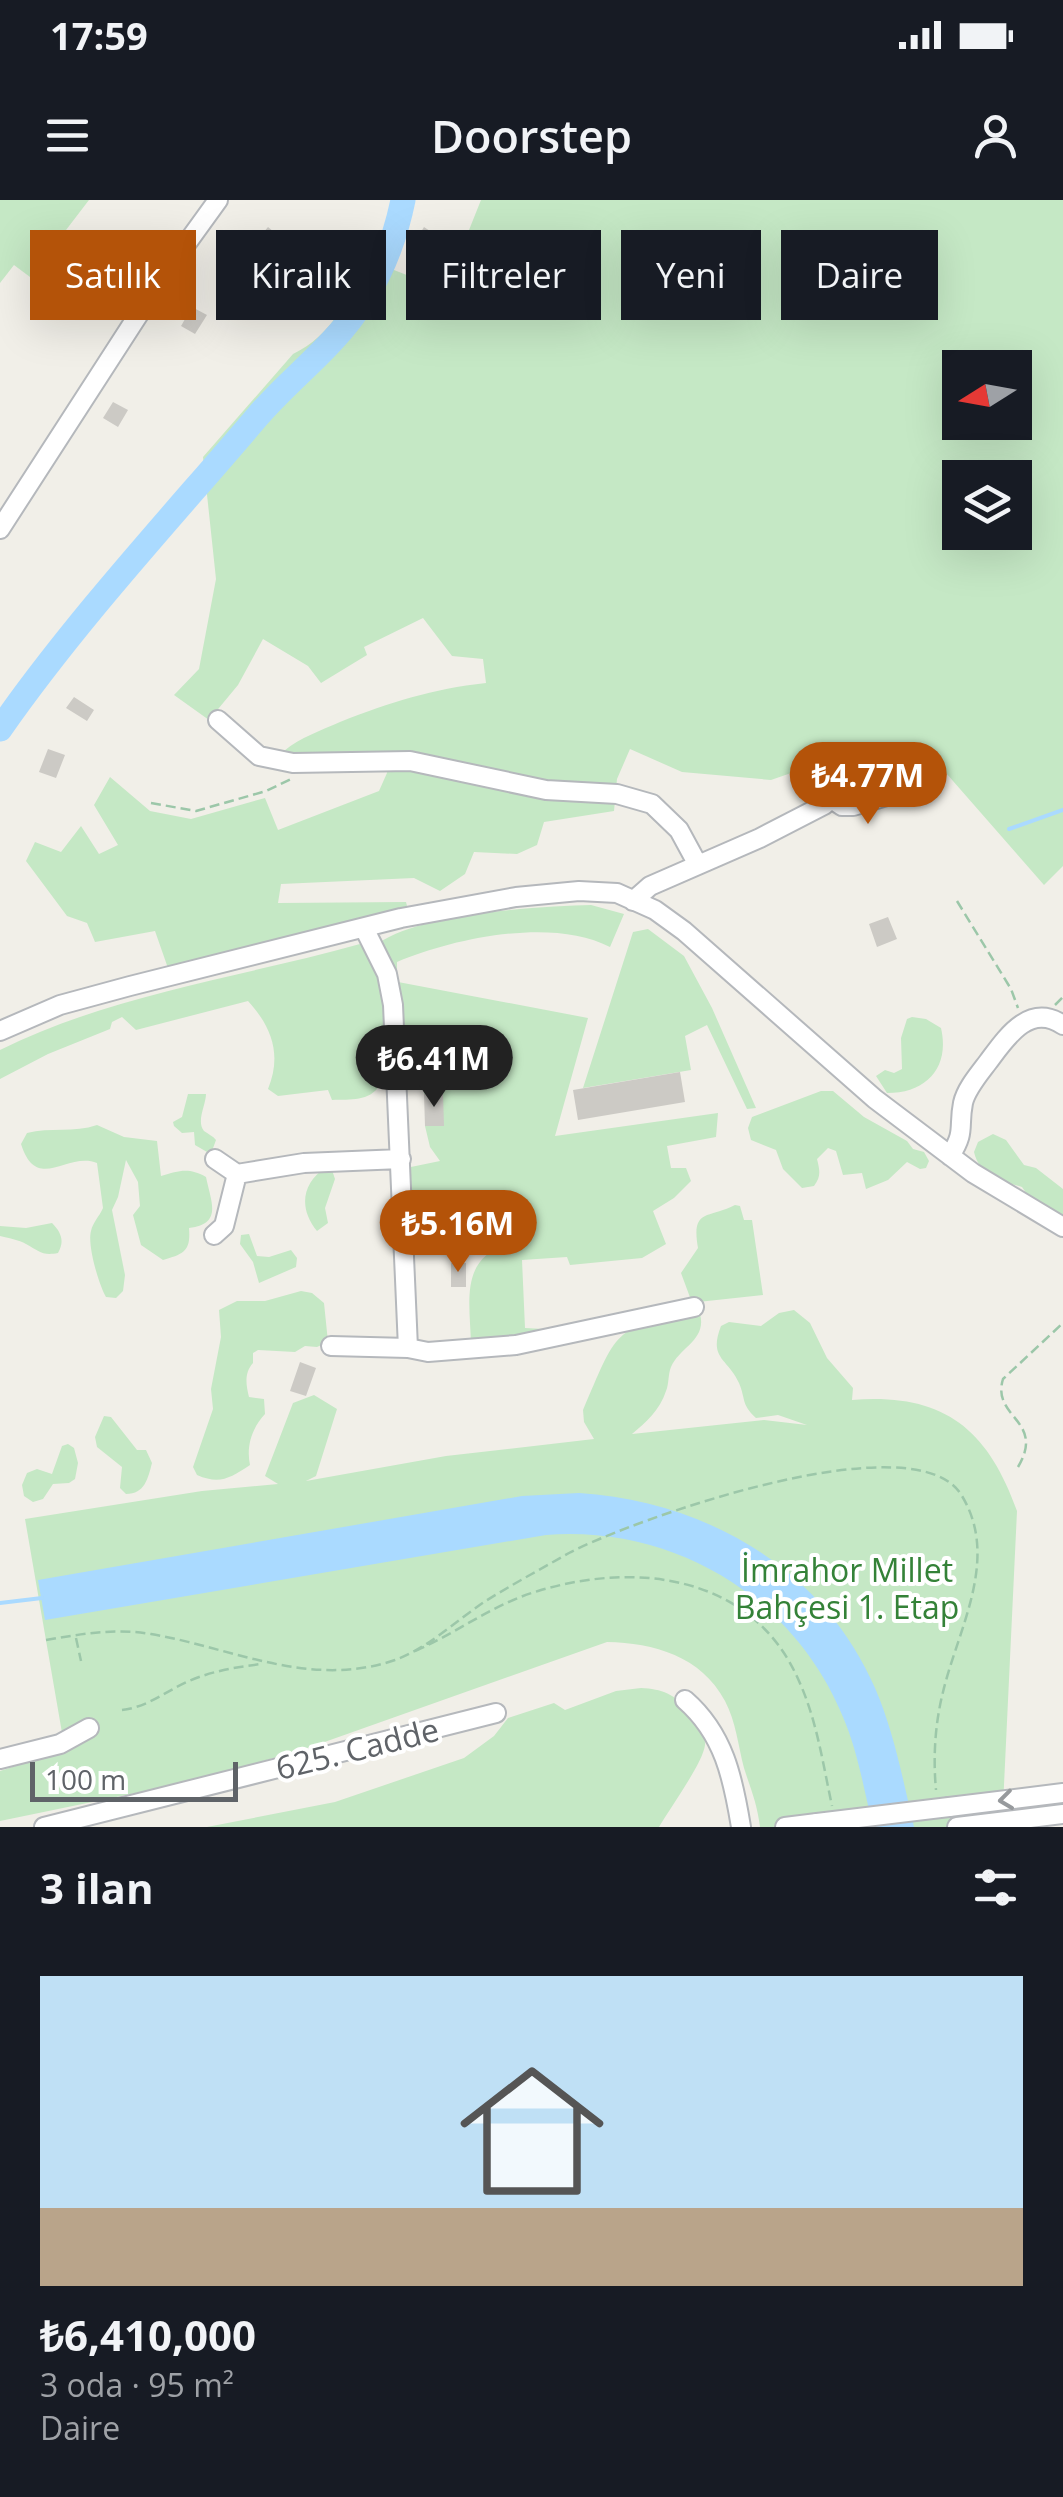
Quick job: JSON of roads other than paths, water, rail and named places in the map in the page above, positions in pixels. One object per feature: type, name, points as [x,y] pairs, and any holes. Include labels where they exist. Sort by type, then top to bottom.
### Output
[{"type":"street","points":[[0,528],[166,272],[218,200]]},
{"type":"street","points":[[218,720],[259,756],[293,763],[410,761],[546,790],[617,794],[652,804],[679,830],[698,865]]},
{"type":"street","points":[[634,901],[650,886],[760,838],[834,800],[838,791],[852,782]]},
{"type":"street","points":[[834,800],[842,806],[853,806],[917,787]]},
{"type":"street","points":[[0,1031],[74,1000],[364,928],[516,897],[579,891],[617,894],[655,910],[684,931],[875,1099],[950,1156],[1063,1227]]},
{"type":"street","points":[[364,928],[390,988],[408,1348]]},
{"type":"street","points":[[950,1156],[962,1137],[963,1100],[1011,1031],[1044,1017],[1063,1025]]},
{"type":"street","points":[[214,1160],[237,1174],[304,1163],[401,1158]]},
{"type":"street","points":[[214,1236],[224,1226],[237,1174]]},
{"type":"street","points":[[331,1346],[444,1352],[516,1345],[694,1308]]},
{"type":"street","points":[[685,1700],[704,1719],[722,1747],[740,1827]]},
{"type":"street","name":"625. Cadde","points":[[44,1827],[496,1714]]},
{"type":"street","points":[[0,1759],[60,1744],[90,1728]]},
{"type":"street","points":[[785,1827],[1063,1793]]},
{"type":"street","points":[[957,1827],[1063,1814]]},
{"type":"water","points":[[579,1493],[671,1510],[714,1527],[755,1548],[825,1608],[853,1645],[882,1705],[914,1827],[873,1827],[843,1717],[821,1674],[794,1637],[761,1604],[724,1577],[640,1542],[594,1535],[546,1535],[45,1620],[38,1580],[522,1496]]},
{"type":"waterway","points":[[0,729],[125,570],[266,407],[346,326],[378,276],[403,200]]},
{"type":"waterway","points":[[1009,829],[1063,810]]},
{"type":"waterway","points":[[0,1603],[42,1598]]},
{"type":"park label","name":"İmrahor Millet Bahçesi 1. Etap","points":[[847,1588]]}]
